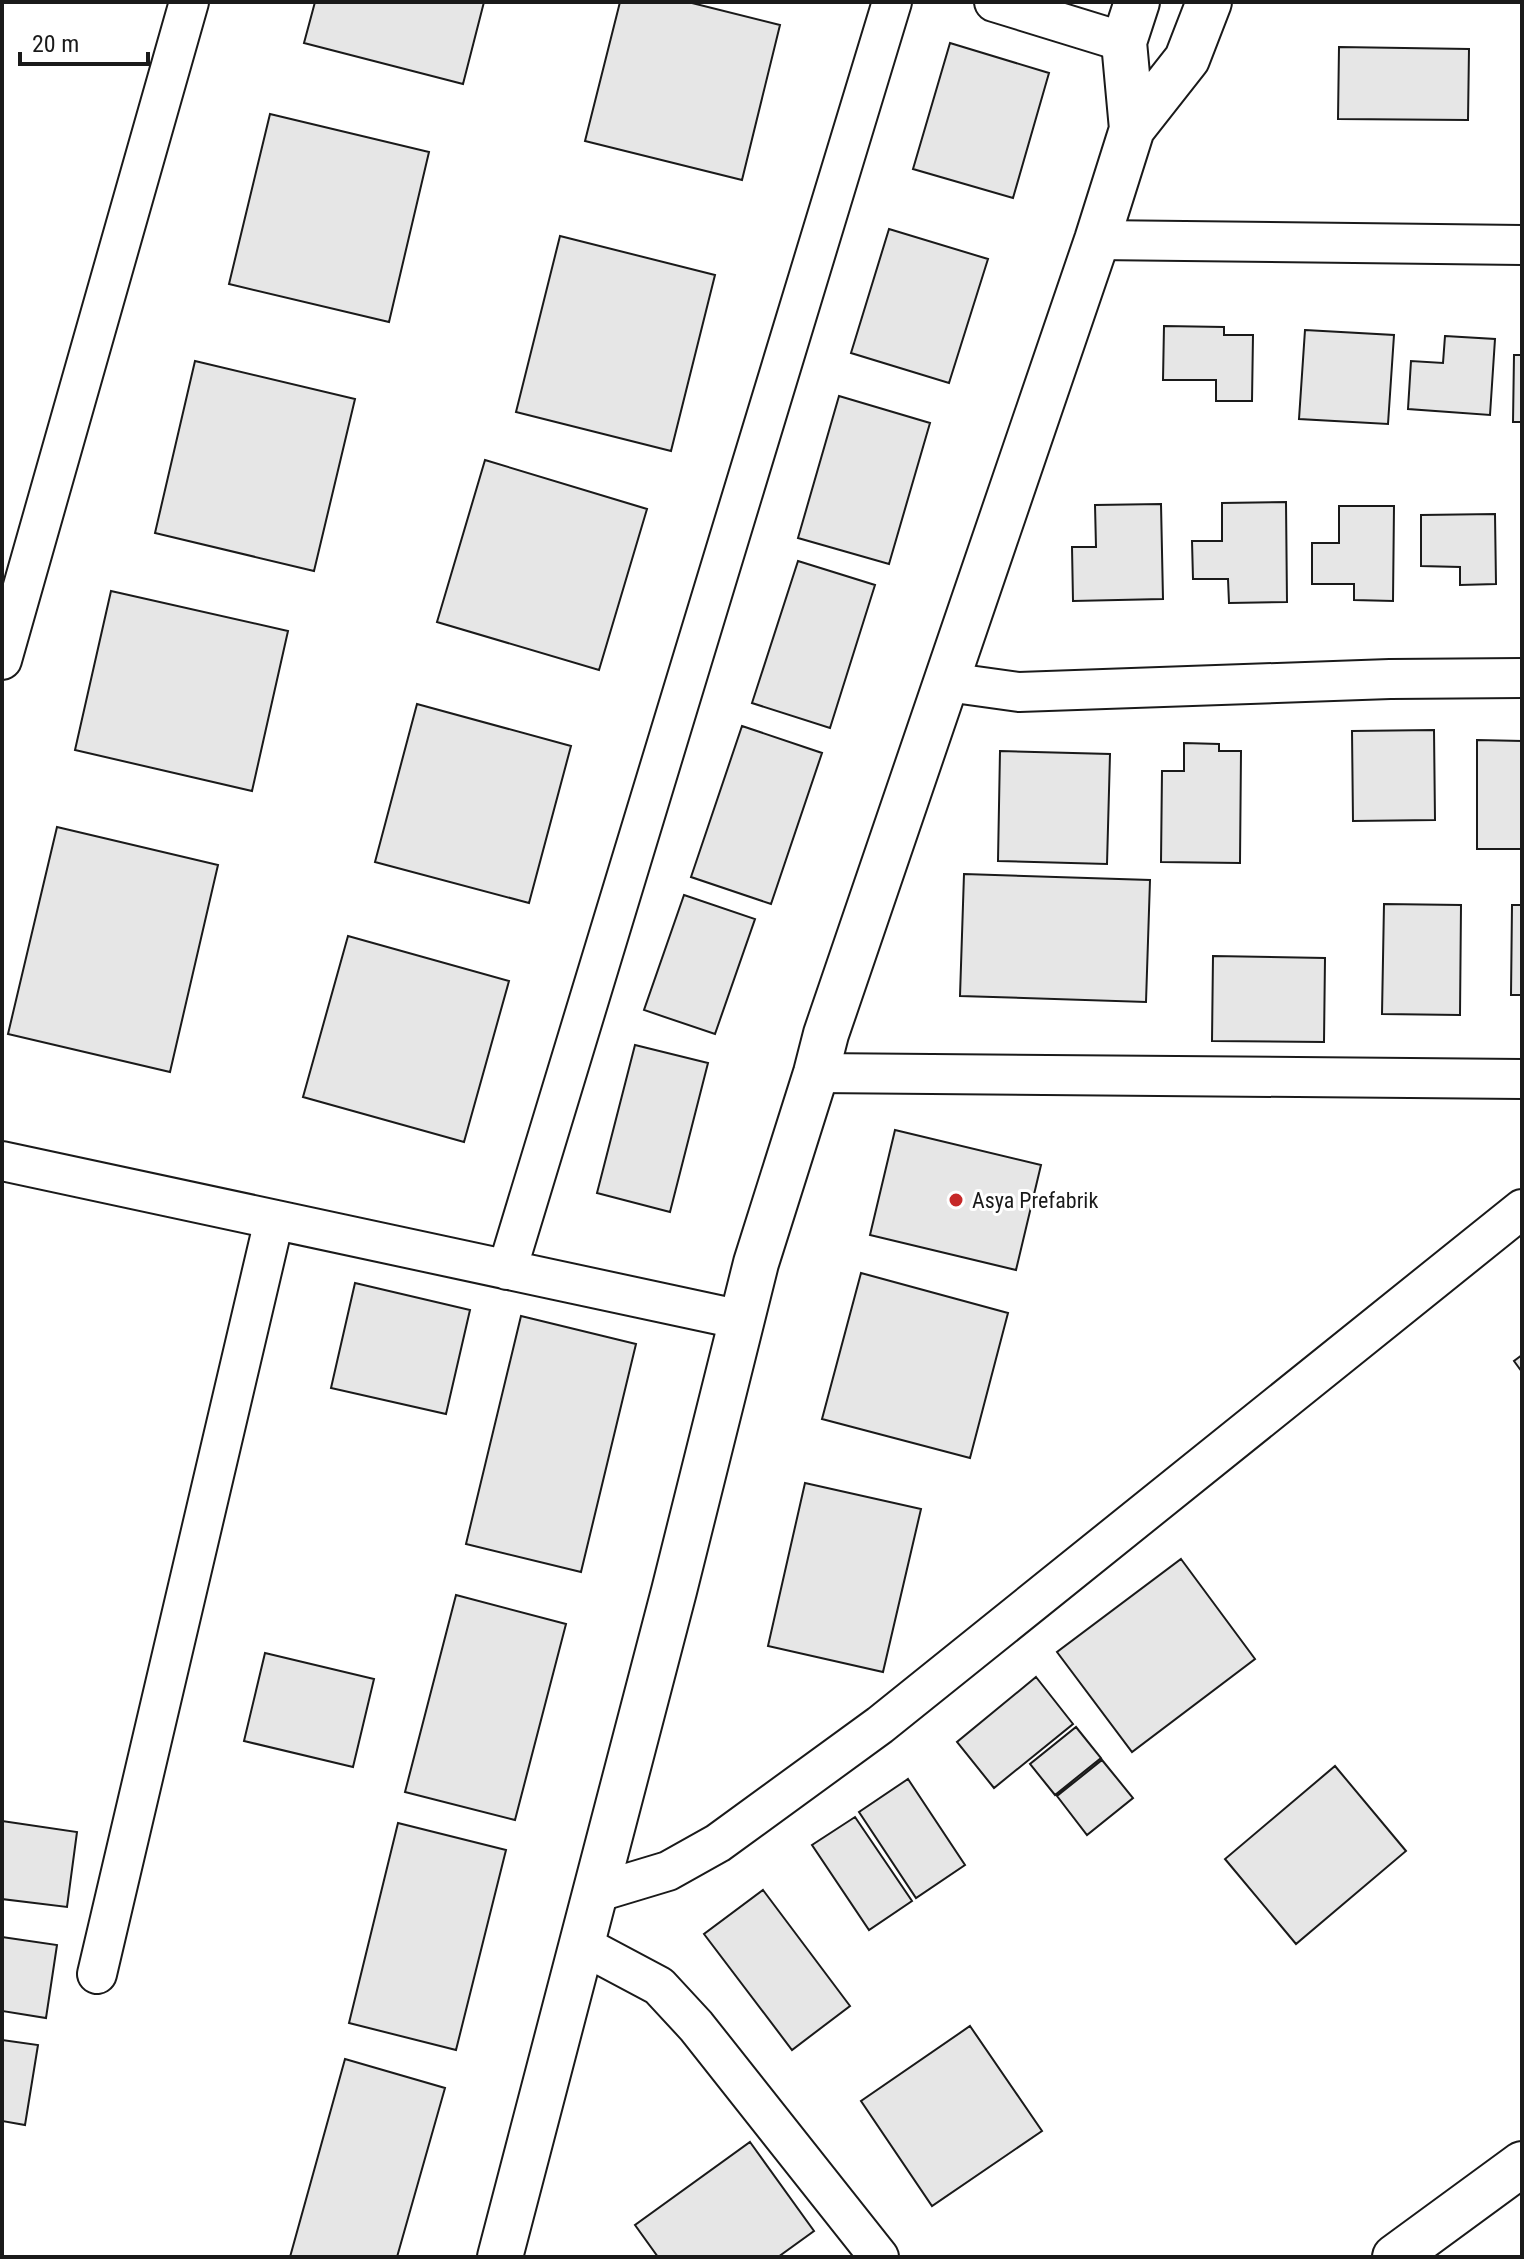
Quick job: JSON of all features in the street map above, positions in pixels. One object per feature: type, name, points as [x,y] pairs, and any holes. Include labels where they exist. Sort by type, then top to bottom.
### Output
[{"type":"street","points":[[2,660],[189,2]]},
{"type":"street","points":[[507,1270],[892,2]]},
{"type":"street","points":[[500,2257],[756,1263],[826,1034],[1132,129],[1130,22],[994,2]]},
{"type":"street","points":[[1132,129],[1187,59],[1209,2]]},
{"type":"street","points":[[1097,240],[1522,245]]},
{"type":"street","points":[[947,682],[1019,692],[1390,679],[1522,678]]},
{"type":"street","points":[[816,1073],[1522,1079]]},
{"type":"street","points":[[2,1161],[742,1320]]},
{"type":"street","points":[[595,1893],[668,1871],[718,1843],[880,1725],[1522,1209]]},
{"type":"street","points":[[97,1974],[274,1220]]},
{"type":"street","points":[[582,1945],[659,1986],[696,2026],[879,2257]]},
{"type":"street","points":[[1395,2257],[1522,2164]]},
{"type":"building","points":[[315,2],[484,2],[463,84],[304,43]]},
{"type":"building","points":[[620,2],[688,2],[780,25],[742,180],[585,141]]},
{"type":"building","points":[[950,43],[1049,73],[1013,198],[913,169]]},
{"type":"building","points":[[1339,47],[1469,49],[1468,120],[1338,119]]},
{"type":"building","points":[[270,114],[429,152],[389,322],[229,284]]},
{"type":"building","points":[[889,229],[988,259],[949,383],[851,353]]},
{"type":"building","points":[[560,236],[715,275],[671,451],[516,412]]},
{"type":"building","points":[[1164,326],[1224,327],[1224,335],[1253,335],[1252,401],[1216,401],[1216,380],[1163,380]]},
{"type":"building","points":[[1305,330],[1394,335],[1388,424],[1299,419]]},
{"type":"building","points":[[1445,336],[1495,339],[1490,415],[1408,409],[1411,361],[1443,363]]},
{"type":"building","points":[[1514,355],[1522,355],[1522,422],[1513,422]]},
{"type":"building","points":[[195,361],[355,399],[314,571],[155,533]]},
{"type":"building","points":[[839,396],[930,423],[889,564],[798,538]]},
{"type":"building","points":[[485,460],[647,509],[599,670],[437,622]]},
{"type":"building","points":[[1286,502],[1287,602],[1229,603],[1228,579],[1193,579],[1192,541],[1222,541],[1222,503]]},
{"type":"building","points":[[1161,504],[1163,599],[1073,601],[1072,547],[1096,547],[1095,505]]},
{"type":"building","points":[[1339,506],[1394,506],[1393,601],[1354,600],[1354,584],[1312,584],[1312,543],[1339,543]]},
{"type":"building","points":[[1495,514],[1496,584],[1460,585],[1460,567],[1421,566],[1421,515]]},
{"type":"building","points":[[798,561],[875,585],[830,728],[752,703]]},
{"type":"building","points":[[111,591],[288,631],[252,791],[75,750]]},
{"type":"building","points":[[417,704],[571,746],[529,903],[375,862]]},
{"type":"building","points":[[742,726],[822,753],[771,904],[691,877]]},
{"type":"building","points":[[1434,730],[1435,820],[1353,821],[1352,731]]},
{"type":"building","points":[[1477,740],[1522,741],[1522,849],[1477,849]]},
{"type":"building","points":[[1184,743],[1219,744],[1219,751],[1241,751],[1240,863],[1161,862],[1162,771],[1184,771]]},
{"type":"building","points":[[1000,751],[1110,754],[1107,864],[998,861]]},
{"type":"building","points":[[57,827],[218,865],[170,1072],[8,1034]]},
{"type":"building","points":[[964,874],[1150,880],[1146,1002],[960,996]]},
{"type":"building","points":[[684,895],[755,919],[715,1034],[644,1010]]},
{"type":"building","points":[[1384,904],[1461,905],[1460,1015],[1382,1014]]},
{"type":"building","points":[[1512,905],[1522,905],[1522,995],[1511,995]]},
{"type":"building","points":[[348,936],[509,981],[464,1142],[303,1097]]},
{"type":"building","points":[[1213,956],[1325,958],[1324,1042],[1212,1041]]},
{"type":"building","points":[[635,1045],[708,1063],[670,1212],[597,1193]]},
{"type":"building","name":"Asya Prefabrik","points":[[895,1130],[1041,1165],[1016,1270],[870,1235]]},
{"type":"building","points":[[861,1273],[1008,1313],[970,1458],[822,1419]]},
{"type":"building","points":[[355,1283],[470,1310],[446,1414],[331,1388]]},
{"type":"building","points":[[521,1316],[636,1344],[581,1572],[466,1544]]},
{"type":"building","points":[[1522,1355],[1522,1372],[1514,1361]]},
{"type":"building","points":[[805,1483],[921,1509],[883,1672],[768,1646]]},
{"type":"building","points":[[1181,1559],[1255,1659],[1132,1752],[1057,1652]]},
{"type":"building","points":[[456,1595],[566,1624],[515,1820],[405,1792]]},
{"type":"building","points":[[265,1653],[374,1679],[353,1767],[244,1741]]},
{"type":"building","points":[[1036,1677],[1073,1724],[994,1788],[957,1742]]},
{"type":"building","points":[[1076,1727],[1101,1758],[1055,1795],[1030,1764]]},
{"type":"building","points":[[1102,1760],[1133,1798],[1087,1835],[1057,1796]]},
{"type":"building","points":[[1335,1766],[1406,1851],[1296,1944],[1225,1859]]},
{"type":"building","points":[[908,1779],[965,1865],[916,1898],[859,1812]]},
{"type":"building","points":[[855,1817],[912,1901],[869,1930],[812,1845]]},
{"type":"building","points":[[2,1821],[77,1832],[67,1907],[2,1899]]},
{"type":"building","points":[[398,1823],[506,1850],[456,2050],[349,2023]]},
{"type":"building","points":[[763,1890],[850,2006],[792,2050],[704,1934]]},
{"type":"building","points":[[2,1937],[57,1945],[46,2018],[2,2011]]},
{"type":"building","points":[[970,2026],[1042,2131],[932,2206],[861,2101]]},
{"type":"building","points":[[2,2040],[38,2045],[25,2125],[2,2121]]},
{"type":"building","points":[[345,2059],[445,2088],[397,2257],[290,2257]]},
{"type":"building","points":[[750,2142],[814,2231],[778,2257],[658,2257],[635,2225]]},
{"type":"place","name":"Asya Prefabrik","points":[[956,1200]]}]
